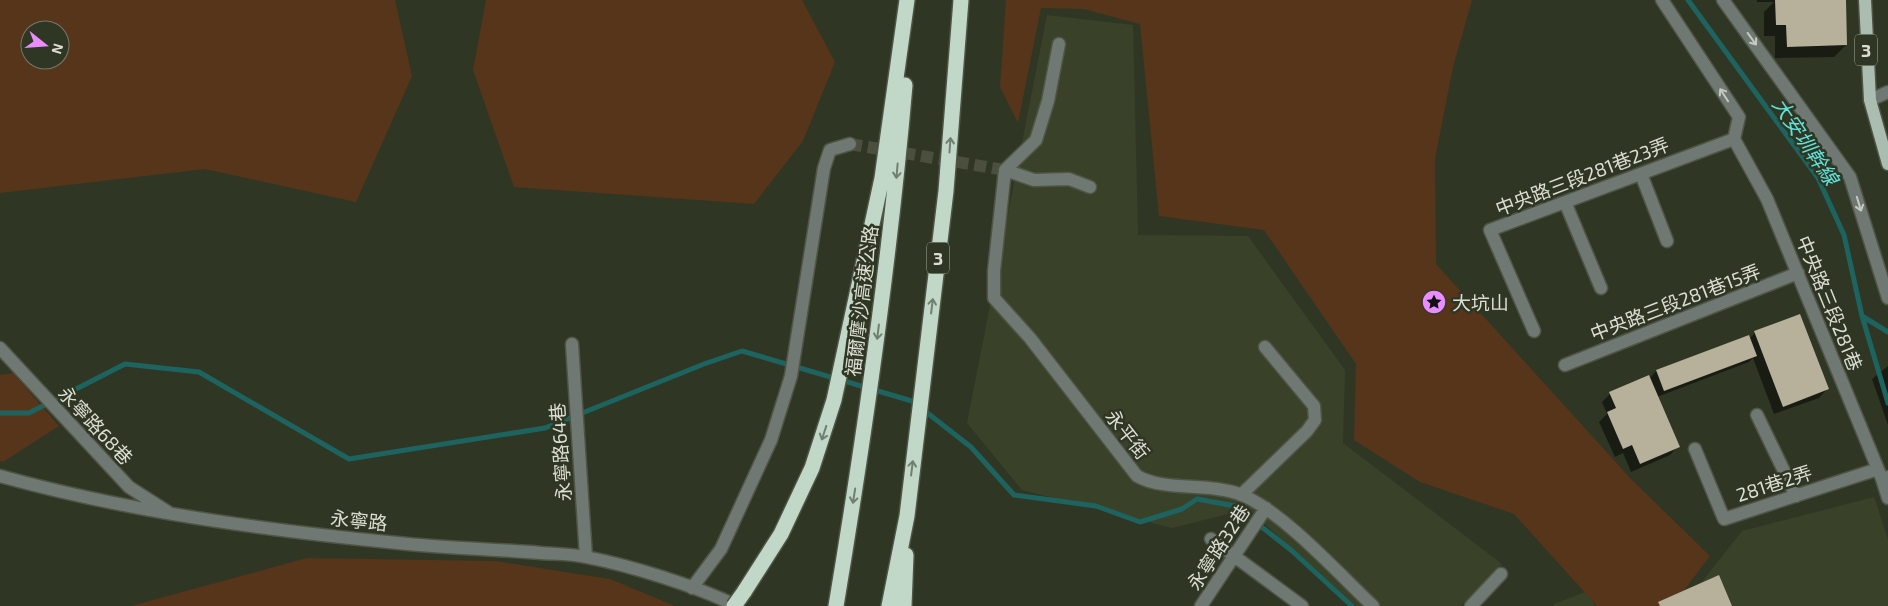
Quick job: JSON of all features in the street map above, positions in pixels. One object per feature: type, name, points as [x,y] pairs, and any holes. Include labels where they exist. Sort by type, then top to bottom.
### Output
[{"type":"highway","points":[[739,601],[781,534],[812,468],[839,380],[882,178],[906,0]]},
{"type":"highway","name":"福爾摩沙高速公路","points":[[836,606],[870,389],[896,180],[912,0]]},
{"type":"highway","name":"3","points":[[889,606],[907,516],[946,191],[961,0]]},
{"type":"highway","points":[[904,606],[907,516]]},
{"type":"main road","name":"3","points":[[1865,0],[1870,100],[1888,164]]},
{"type":"street","points":[[1662,0],[1739,117],[1734,139]]},
{"type":"street","points":[[1723,0],[1850,177],[1888,298]]},
{"type":"street","points":[[1059,44],[1048,101],[1036,140],[1005,170],[1034,180],[1069,179],[1090,187]]},
{"type":"street","points":[[1870,100],[1888,92]]},
{"type":"street","name":"中央路三段281巷23弄","points":[[1534,331],[1490,230],[1734,139]]},
{"type":"street","name":"中央路三段281巷","points":[[1734,139],[1767,199],[1883,475],[1888,498]]},
{"type":"street","points":[[692,588],[721,549],[771,440],[791,376],[824,168],[830,150],[850,144]]},
{"type":"street","name":"永平街","points":[[1005,170],[994,271],[994,298],[1030,338],[1137,476],[1149,482],[1206,486],[1241,495],[1266,508],[1373,606]]},
{"type":"street","points":[[1641,174],[1667,241]]},
{"type":"street","points":[[1565,202],[1601,288]]},
{"type":"street","name":"中央路三段281巷15弄","points":[[1565,364],[1798,273]]},
{"type":"street","name":"永寧路64巷","points":[[572,344],[586,557]]},
{"type":"street","points":[[1241,495],[1315,420],[1314,406],[1265,347]]},
{"type":"street","name":"永寧路68巷","points":[[0,348],[129,487],[174,516]]},
{"type":"street","points":[[1757,415],[1796,496]]},
{"type":"street","name":"281巷2弄","points":[[1695,449],[1724,519],[1796,496],[1883,475]]},
{"type":"street","name":"永寧路","points":[[0,476],[104,502],[174,516],[400,544],[586,557],[634,569],[739,601]]},
{"type":"street","name":"永寧路32巷","points":[[1202,606],[1266,508]]},
{"type":"street","points":[[1212,539],[1302,606]]},
{"type":"street","points":[[1471,606],[1501,574]]},
{"type":"shaded area","points":[[0,0],[395,0],[412,76],[356,202],[205,169],[0,193]]},
{"type":"shaded area","points":[[486,0],[802,0],[835,62],[803,141],[754,204],[514,187],[473,70]]},
{"type":"shaded area","points":[[1006,0],[1472,0],[1453,67],[1435,159],[1436,264],[1631,479],[1710,556],[1672,606],[1597,606],[1514,514],[1420,482],[1354,440],[1356,364],[1264,230],[1159,216],[1140,24],[1084,9],[1041,8],[1018,123],[1000,87]]},
{"type":"shaded area","points":[[1047,15],[1133,25],[1138,235],[1248,236],[1345,370],[1343,443],[1502,564],[1460,606],[1356,606],[1248,509],[1172,528],[1022,490],[967,423]]},
{"type":"shaded area","points":[[13,373],[59,426],[3,462],[0,461],[0,375]]},
{"type":"shaded area","points":[[1874,497],[1888,539],[1888,606],[1683,606],[1742,531]]},
{"type":"shaded area","points":[[307,558],[495,561],[610,579],[675,606],[131,606]]},
{"type":"shaded area","points":[[1588,591],[1595,606],[1554,606],[1554,604]]},
{"type":"building","points":[[1775,0],[1846,0],[1847,45],[1787,47],[1786,25],[1776,25]]},
{"type":"building","points":[[1800,314],[1829,389],[1783,407],[1754,331]]},
{"type":"building","points":[[1749,335],[1757,356],[1664,391],[1656,370]]},
{"type":"building","points":[[1649,375],[1680,447],[1640,464],[1632,445],[1623,449],[1607,412],[1616,408],[1609,392]]},
{"type":"building","points":[[1719,575],[1732,606],[1660,606],[1658,602]]},
{"type":"waterway","name":"大安圳幹線","points":[[1688,0],[1818,178],[1844,235],[1862,316],[1888,332]]},
{"type":"waterway","points":[[1862,316],[1888,403]]},
{"type":"waterway","points":[[0,413],[29,413],[125,364],[199,372],[349,459],[545,428],[704,364],[742,351],[912,401],[971,447],[1014,495],[1096,506],[1140,522],[1182,509],[1197,499],[1235,506],[1291,550],[1352,606]]},
{"type":"tunnel","points":[[850,144],[1005,170]]},
{"type":"place","name":"大坑山","points":[[1434,302]]}]
